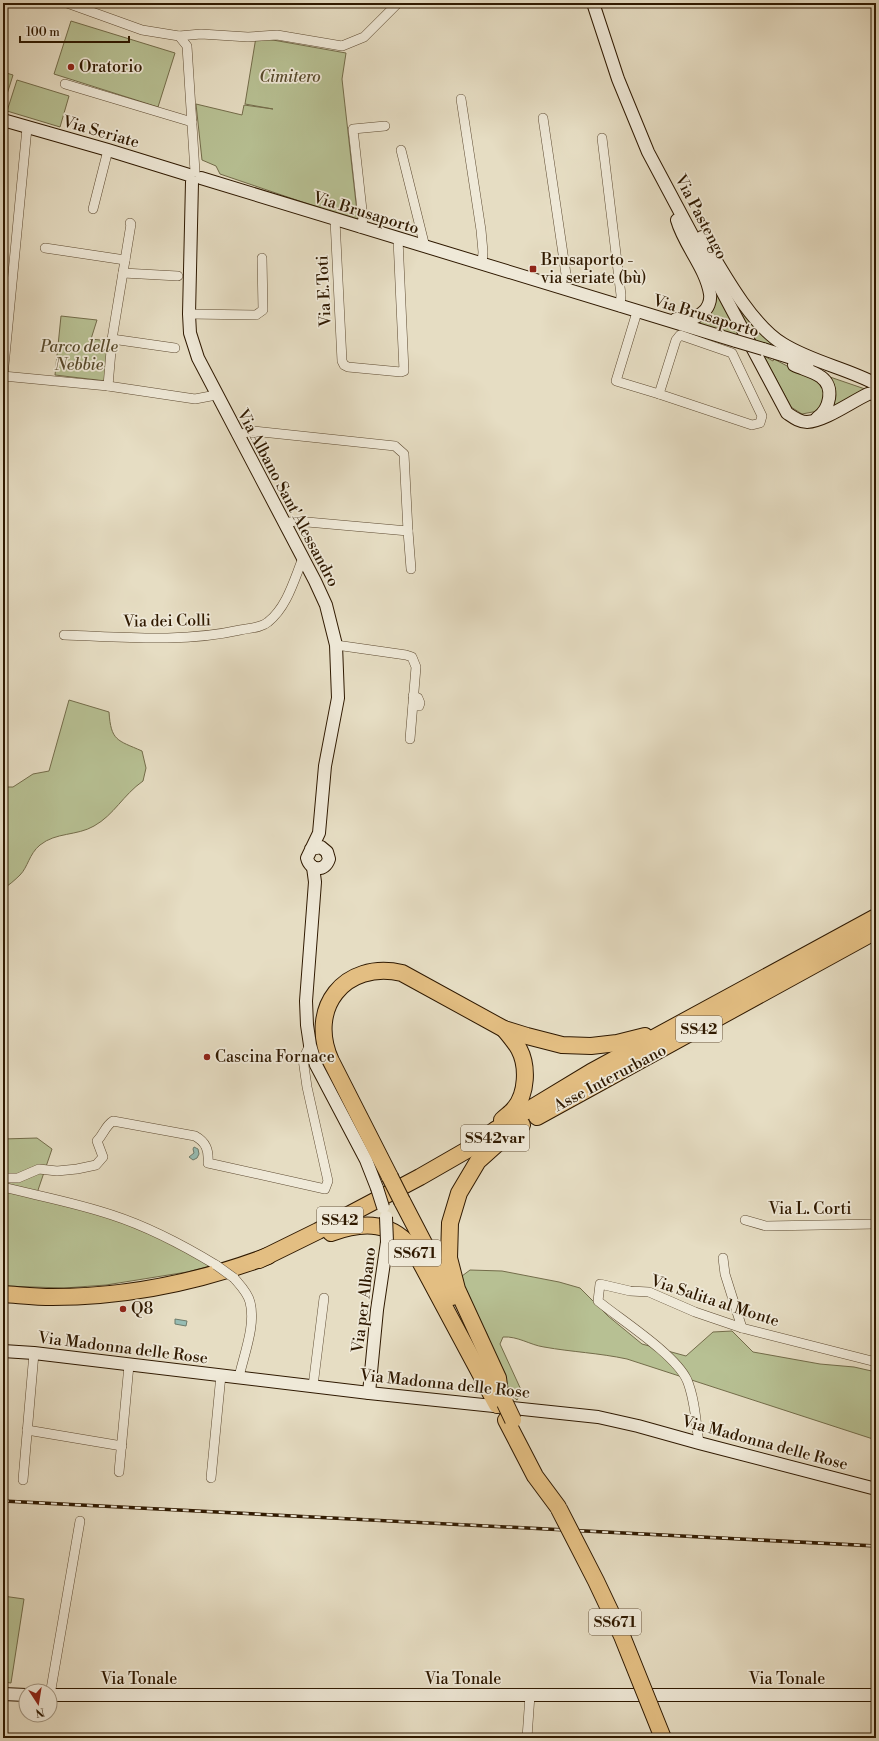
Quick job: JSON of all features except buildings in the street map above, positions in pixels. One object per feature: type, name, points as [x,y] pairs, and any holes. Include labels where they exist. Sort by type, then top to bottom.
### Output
[{"type":"highway","name":"SS42","points":[[3,1294],[52,1297],[110,1293],[170,1285],[259,1260],[318,1231],[420,1177],[467,1150],[495,1130],[592,1072],[723,999],[876,917]]},
{"type":"highway","name":"Asse Interurbano","points":[[467,1150],[522,1125],[876,931]]},
{"type":"highway","name":"SS671","points":[[663,1738],[622,1636],[596,1581],[510,1420],[390,1177],[328,1056],[323,1032],[324,1021],[330,1003],[337,991],[348,981],[359,975],[374,971],[391,971],[411,978],[504,1029],[562,1045],[591,1046],[618,1043],[648,1035],[747,982],[768,976]]},
{"type":"highway","points":[[420,1177],[426,1166],[493,1127],[514,1110],[524,1085],[524,1065],[519,1049],[504,1029]]},
{"type":"highway","points":[[501,1400],[498,1378],[456,1289],[449,1258],[450,1223],[459,1193],[478,1162],[498,1143],[522,1125]]},
{"type":"highway","name":"SS671","points":[[259,1260],[348,1227],[369,1225],[385,1228],[397,1233],[409,1243],[415,1252],[501,1400]]},
{"type":"street","points":[[67,3],[83,6],[142,30],[179,36],[201,34],[248,37],[276,35],[342,46],[364,37],[398,3]]},
{"type":"street","name":"Via Pastengo","points":[[593,3],[621,86],[648,152],[787,413],[801,421],[812,421]]},
{"type":"street","points":[[179,36],[187,46],[194,177]]},
{"type":"street","points":[[65,84],[192,122]]},
{"type":"street","points":[[461,99],[481,230],[483,252],[482,264]]},
{"type":"street","points":[[543,118],[567,281],[563,289]]},
{"type":"street","name":"Via Seriate","points":[[3,120],[108,150],[298,208]]},
{"type":"street","points":[[360,228],[363,219],[353,129],[385,126]]},
{"type":"street","points":[[27,128],[3,376],[108,386],[195,399],[216,395]]},
{"type":"street","points":[[602,138],[621,296],[620,307]]},
{"type":"street","points":[[93,209],[108,150]]},
{"type":"street","name":"Via Brusaporto","points":[[401,150],[425,247]]},
{"type":"street","name":"Via Albano Sant'Alessandro","points":[[194,177],[189,314],[190,333],[193,346],[216,395],[303,558],[326,605],[336,645],[338,698],[325,766],[319,833],[312,849]]},
{"type":"street","points":[[659,394],[676,340],[680,335],[732,352],[762,416],[762,420],[756,425],[752,425],[616,381],[640,313],[686,320],[693,319],[704,312],[710,300],[710,294],[704,278],[679,225],[669,190]]},
{"type":"street","points":[[669,190],[691,218],[745,305],[764,328],[782,344],[813,359],[857,374],[876,384]]},
{"type":"street","name":"Via Brusaporto","points":[[298,208],[876,384]]},
{"type":"street","name":"Via E.Toti","points":[[335,220],[342,361],[344,366],[401,372],[404,371],[398,239]]},
{"type":"street","points":[[108,386],[112,339],[130,223]]},
{"type":"street","points":[[45,248],[125,260]]},
{"type":"street","points":[[189,314],[256,315],[263,310],[262,258]]},
{"type":"street","points":[[123,273],[178,276]]},
{"type":"street","points":[[112,339],[175,348]]},
{"type":"street","points":[[766,350],[789,364],[820,376],[825,381],[829,393],[827,405],[819,416],[812,421]]},
{"type":"street","points":[[812,421],[821,418],[868,394],[876,393]]},
{"type":"street","points":[[237,435],[253,431],[395,446],[404,454],[405,460],[411,569]]},
{"type":"street","points":[[284,523],[296,521],[408,531]]},
{"type":"street","name":"Via dei Colli","points":[[64,635],[179,639],[224,634],[260,626],[268,622],[278,613],[289,593],[303,558]]},
{"type":"street","points":[[336,645],[406,654],[412,657],[416,667],[410,739]]},
{"type":"street","name":"Via Albano Sant'Alessandro","points":[[319,833],[325,850]]},
{"type":"street","points":[[3,1178],[18,1178],[39,1169],[57,1171],[96,1165],[103,1157],[97,1141],[104,1133],[106,1126],[113,1121],[195,1136],[204,1141],[209,1153],[208,1163],[325,1189],[328,1181],[307,1087],[303,1059],[310,1045],[306,1001],[315,882],[318,867],[329,859],[325,850],[318,847],[312,849],[307,855],[307,858],[310,865],[318,867]]},
{"type":"street","name":"Via per Albano","points":[[310,1045],[316,1065],[366,1160],[384,1212],[387,1242],[377,1310],[369,1392]]},
{"type":"street","points":[[3,1187],[112,1215],[156,1232],[191,1250],[234,1278],[250,1300],[251,1313],[250,1332],[239,1376]]},
{"type":"street","name":"Via L. Corti","points":[[745,1220],[766,1226],[876,1224]]},
{"type":"street","points":[[723,1258],[725,1274],[742,1328]]},
{"type":"street","name":"Via Salita al Monte","points":[[699,1443],[692,1396],[683,1372],[670,1358],[598,1301],[600,1284],[630,1291],[648,1292],[695,1312],[742,1328],[876,1362]]},
{"type":"street","points":[[313,1386],[324,1298]]},
{"type":"street","name":"Via Madonna delle Rose","points":[[3,1351],[34,1353],[130,1365],[239,1376],[313,1386],[598,1417],[638,1426],[876,1489]]},
{"type":"street","points":[[23,1480],[34,1353]]},
{"type":"street","points":[[119,1472],[130,1365]]},
{"type":"street","points":[[211,1478],[221,1375]]},
{"type":"street","points":[[27,1430],[122,1446]]},
{"type":"street","points":[[52,1683],[80,1521]]},
{"type":"street","points":[[3,1694],[18,1695]]},
{"type":"street","name":"Via Tonale","points":[[58,1695],[876,1695]]},
{"type":"street","points":[[527,1738],[530,1695]]},
{"type":"green space","points":[[71,21],[175,53],[158,107],[54,74]]},
{"type":"green space","name":"Cimitero","points":[[256,37],[346,53],[342,79],[358,221],[220,174],[216,166],[202,160],[196,104],[242,115],[244,105],[273,109],[245,104]]},
{"type":"green space","points":[[3,72],[13,75],[3,107]]},
{"type":"green space","points":[[17,80],[69,96],[60,127],[7,111]]},
{"type":"green space","points":[[697,253],[739,336],[694,323],[708,312]]},
{"type":"green space","points":[[729,290],[782,349],[756,341]]},
{"type":"green space","name":"Parco delle Nebbie","points":[[61,316],[97,320],[91,339],[109,341],[106,381],[55,375]]},
{"type":"green space","points":[[764,356],[773,361],[774,359],[789,367],[810,374],[820,381],[826,396],[818,411],[802,414],[791,407]]},
{"type":"green space","points":[[830,377],[868,390],[831,410],[828,378]]},
{"type":"green space","points":[[69,700],[109,712],[111,729],[117,738],[142,751],[146,768],[143,781],[107,816],[94,826],[53,838],[40,845],[33,852],[23,872],[3,889],[3,787],[13,787],[33,774],[49,771]]},
{"type":"green space","points":[[37,1138],[52,1149],[36,1196],[143,1228],[212,1266],[187,1272],[106,1285],[64,1288],[3,1286],[3,1139]]},
{"type":"green space","points":[[470,1270],[502,1271],[559,1282],[580,1288],[608,1316],[642,1344],[686,1356],[713,1332],[732,1331],[753,1352],[820,1364],[854,1367],[876,1372],[876,1440],[627,1359],[544,1347],[519,1339],[503,1337],[500,1344],[522,1392],[517,1400],[509,1393],[487,1334],[466,1295],[462,1276]]},
{"type":"green space","points":[[3,1596],[24,1599],[11,1683],[3,1682]]},
{"type":"water","points":[[194,1147],[198,1149],[199,1154],[197,1158],[193,1160],[189,1157],[194,1153]]},
{"type":"water","points":[[175,1319],[187,1321],[186,1326],[175,1324]]},
{"type":"railway","points":[[3,1501],[876,1546]]},
{"type":"place","name":"Oratorio","points":[[71,67]]},
{"type":"place","name":"Brusaporto - via seriate (bù)","points":[[533,269]]},
{"type":"place","name":"Cascina Fornace","points":[[207,1057]]},
{"type":"place","name":"Q8","points":[[123,1309]]}]
